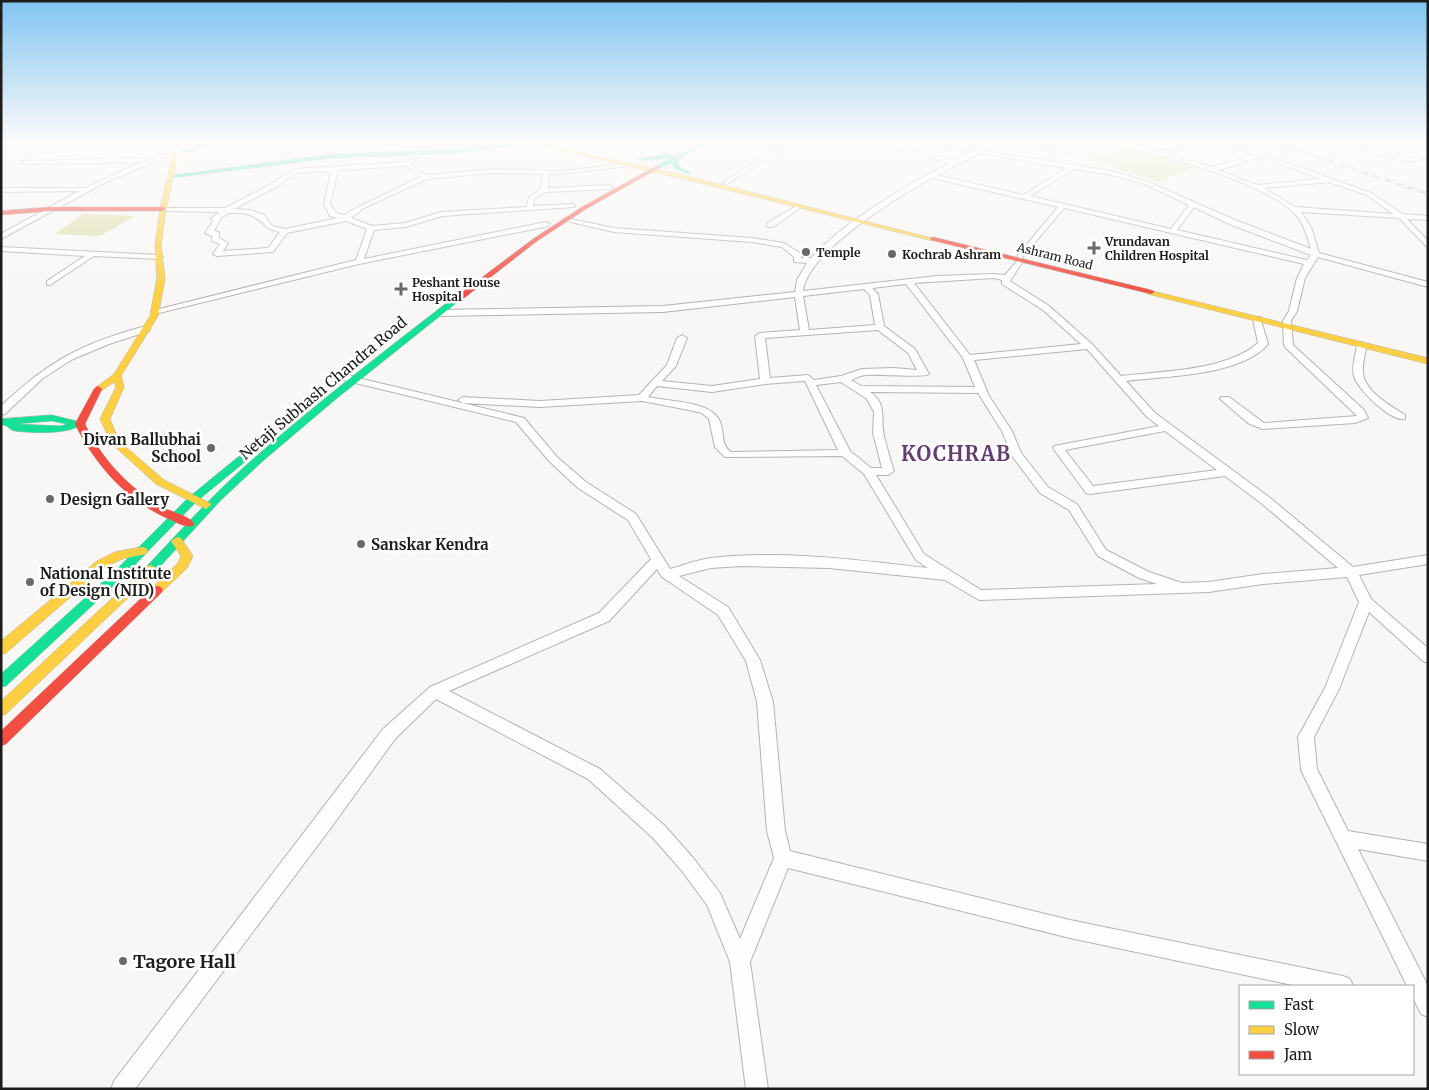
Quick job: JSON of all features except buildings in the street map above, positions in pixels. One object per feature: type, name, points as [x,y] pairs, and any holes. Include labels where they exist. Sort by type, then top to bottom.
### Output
[{"type":"main road","points":[[166,194],[158,245],[161,278],[155,311],[117,376],[98,390],[79,424],[93,449],[150,506],[174,518],[193,524]]},
{"type":"main road","name":"Netaji Subhash Chandra Road","points":[[1,682],[142,551],[192,500],[546,224],[572,206],[596,194]]},
{"type":"main road","name":"Netaji Subhash Chandra Road","points":[[1,710],[138,583],[209,506],[347,378],[566,220],[607,194]]},
{"type":"main road","name":"Ashram Road","points":[[755,194],[800,206],[862,219]]},
{"type":"main road","name":"Ashram Road","points":[[769,194],[1257,319],[1287,323],[1362,345],[1428,361]]},
{"type":"main road","points":[[1,213],[50,209],[163,209]]},
{"type":"main road","name":"Ashram Road","points":[[1020,259],[1428,355]]},
{"type":"main road","points":[[117,376],[120,387],[104,419],[115,442],[160,482],[192,500],[209,506]]},
{"type":"main road","points":[[5,424],[26,419],[70,420],[79,424],[104,419]]},
{"type":"main road","points":[[1,740],[183,565],[187,556],[177,541]]},
{"type":"main road","points":[[1,649],[101,564],[119,555],[142,551]]},
{"type":"street","points":[[1,237],[77,194]]},
{"type":"street","points":[[257,194],[224,210],[214,219],[218,220],[208,233],[216,234],[215,239],[224,243],[217,254],[270,250],[285,232]]},
{"type":"street","points":[[329,194],[327,204],[334,214],[344,219],[370,226],[371,228],[406,225],[441,214],[572,206]]},
{"type":"street","points":[[163,209],[248,211],[261,217],[270,228],[285,232],[344,219],[360,208],[389,194]]},
{"type":"street","points":[[529,209],[531,198],[538,194]]},
{"type":"street","points":[[804,332],[799,295],[802,280],[819,253],[862,219],[900,194]]},
{"type":"street","points":[[1010,194],[1309,262]]},
{"type":"street","points":[[1024,197],[1029,194]]},
{"type":"street","points":[[1170,194],[1232,222],[1316,254],[1428,285]]},
{"type":"street","points":[[1267,194],[1298,213],[1310,232],[1316,254]]},
{"type":"street","points":[[1366,194],[1384,202],[1404,218],[1428,246]]},
{"type":"street","points":[[1173,231],[1193,204]]},
{"type":"street","points":[[770,224],[800,206]]},
{"type":"street","points":[[1062,206],[1020,259],[1005,282],[1046,308],[1088,346],[1152,415],[1266,500],[1351,572],[1366,602],[1428,657]]},
{"type":"street","points":[[1293,210],[1428,218]]},
{"type":"street","points":[[566,220],[614,230],[752,240],[784,245],[798,256],[797,260],[814,261]]},
{"type":"street","points":[[155,311],[359,262],[546,224]]},
{"type":"street","points":[[359,262],[371,228]]},
{"type":"street","points":[[1,249],[159,257]]},
{"type":"street","points":[[50,283],[92,254]]},
{"type":"street","points":[[1225,400],[1252,421],[1262,426],[1346,421],[1363,418],[1360,412],[1290,346],[1287,323],[1293,311],[1301,278],[1309,262],[1316,254]]},
{"type":"street","points":[[439,313],[663,309],[908,282],[994,276],[1007,278]]},
{"type":"street","points":[[908,282],[968,358],[982,390],[1007,431],[1016,454],[1044,490],[1073,507],[1102,553],[1144,575],[1186,588]]},
{"type":"street","points":[[866,286],[874,294],[880,327]]},
{"type":"street","points":[[1118,378],[1229,364],[1258,350],[1263,344],[1257,319]]},
{"type":"street","points":[[765,381],[760,336],[880,327],[912,351],[924,374],[894,371],[862,372],[842,379],[809,383]]},
{"type":"street","points":[[1,412],[43,373],[64,360],[98,344],[146,328]]},
{"type":"street","points":[[642,398],[671,366],[682,338]]},
{"type":"street","points":[[1362,345],[1358,369],[1360,380],[1382,405],[1401,417]]},
{"type":"street","points":[[968,358],[1088,346]]},
{"type":"street","points":[[347,378],[520,420],[554,459],[582,485],[632,517],[667,574],[723,611],[753,660],[765,702],[775,823],[783,858],[740,962]]},
{"type":"street","points":[[654,383],[712,389],[765,381],[808,378],[845,453],[868,472],[920,556],[979,595],[1186,588],[1351,572],[1428,559]]},
{"type":"street","points":[[842,379],[871,398],[879,412],[878,433],[888,470],[868,472]]},
{"type":"street","points":[[856,389],[982,390]]},
{"type":"street","points":[[441,400],[540,404],[642,398],[653,402],[700,409],[711,415],[717,428],[718,444],[722,452],[729,455],[845,453]]},
{"type":"street","points":[[1168,428],[1058,448],[1090,490],[1227,472]]},
{"type":"street","points":[[122,1089],[324,823],[389,734],[435,692],[604,618],[658,560]]},
{"type":"street","points":[[667,574],[709,563],[777,561],[828,562],[948,575]]},
{"type":"street","points":[[1366,602],[1332,689],[1306,737],[1309,770],[1413,985]]},
{"type":"street","points":[[435,692],[594,774],[659,832],[714,899],[740,962],[757,1089]]},
{"type":"street","points":[[1343,838],[1428,853]]},
{"type":"street","points":[[783,858],[1070,929],[1338,985]]},
{"type":"street","points":[[1414,987],[1422,1004]]},
{"type":"green space","points":[[83,214],[135,216],[100,236],[55,234]]},
{"type":"traffic: fast","points":[[151,569],[218,498],[260,458],[332,397],[456,300]]},
{"type":"traffic: fast","points":[[1,422],[52,418],[77,424],[62,429],[15,428],[10,424]]},
{"type":"traffic: fast","points":[[1,682],[121,572],[192,500],[242,459]]},
{"type":"traffic: slow","points":[[98,389],[117,376],[154,316],[161,278],[158,245],[166,194]]},
{"type":"traffic: slow","points":[[751,194],[933,239]]},
{"type":"traffic: slow","points":[[1151,292],[1428,361]]},
{"type":"traffic: slow","points":[[117,376],[120,387],[105,419],[115,442],[160,482],[206,505]]},
{"type":"traffic: slow","points":[[157,590],[183,565],[187,556],[177,541]]},
{"type":"traffic: slow","points":[[1,649],[101,564],[119,555],[142,551]]},
{"type":"traffic: slow","points":[[1,710],[151,569]]},
{"type":"traffic: jam","points":[[456,300],[535,240],[610,194]]},
{"type":"traffic: jam","points":[[1,213],[50,209],[163,209]]},
{"type":"traffic: jam","points":[[933,239],[1151,292]]},
{"type":"traffic: jam","points":[[98,389],[80,424],[98,456],[124,485],[140,497],[172,517],[189,523]]},
{"type":"traffic: jam","points":[[1,740],[157,590]]},
{"type":"place","name":"Vrundavan Children Hospital","points":[[1094,248]]},
{"type":"place","name":"Temple","points":[[806,252]]},
{"type":"place","name":"Kochrab Ashram","points":[[892,254]]},
{"type":"place","name":"Peshant House Hospital","points":[[401,289]]},
{"type":"place","name":"Divan Ballubhai School","points":[[211,448]]},
{"type":"place","name":"Design Gallery","points":[[50,499]]},
{"type":"place","name":"Sanskar Kendra","points":[[361,544]]},
{"type":"place","name":"National Institute of Design (NID)","points":[[30,582]]},
{"type":"place","name":"Tagore Hall","points":[[123,961]]},
{"type":"district","name":"KOCHRAB","points":[[956,453]]}]
